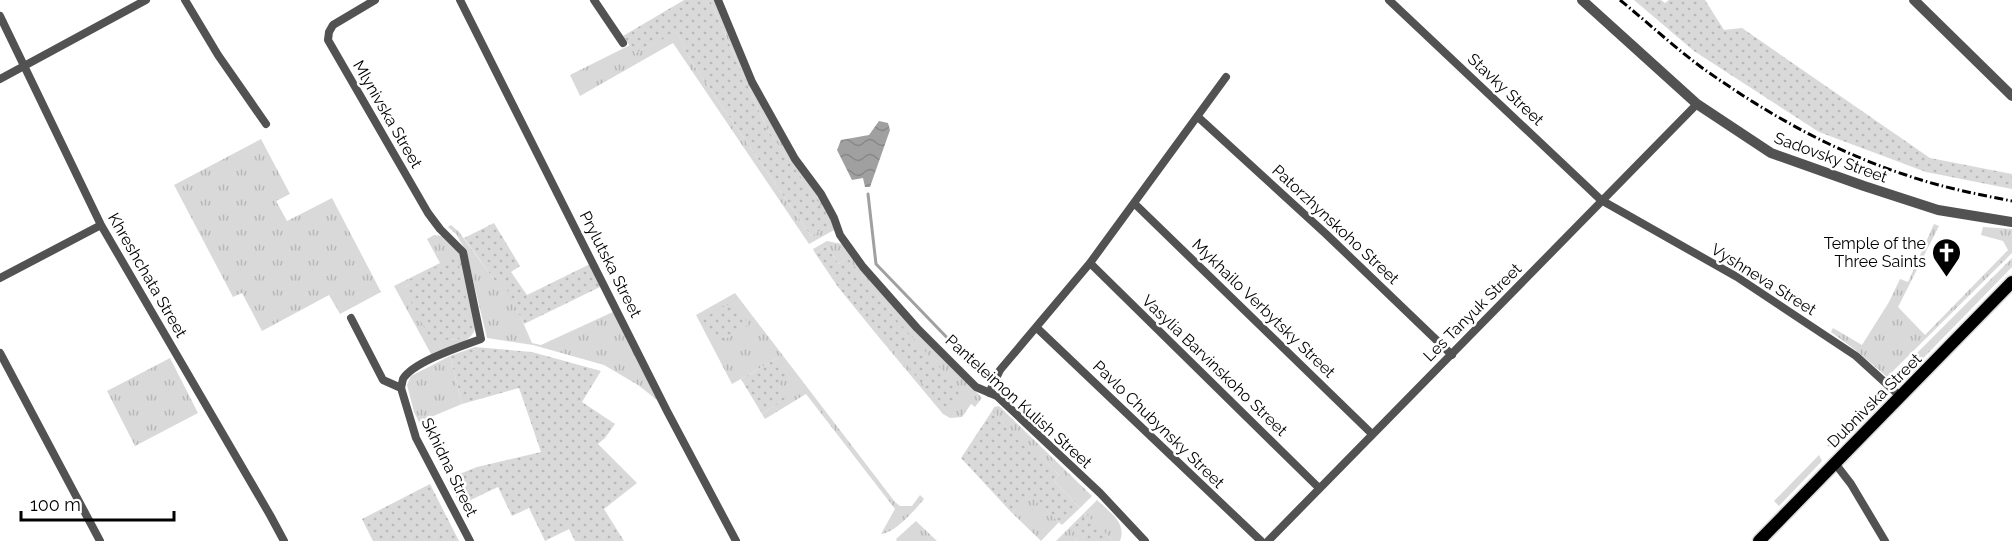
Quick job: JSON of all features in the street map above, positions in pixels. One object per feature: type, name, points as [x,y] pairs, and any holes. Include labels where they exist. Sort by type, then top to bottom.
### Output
[{"type":"main road","name":"Dubnivska Street","points":[[1759,541],[2012,282]]},
{"type":"street","points":[[0,79],[146,0]]},
{"type":"street","points":[[185,0],[218,56],[266,124]]},
{"type":"street","name":"Mlynivska Street","points":[[375,0],[333,25],[328,40],[428,213],[463,252],[481,339],[416,367],[403,379],[401,388]]},
{"type":"street","name":"Prylutska Street","points":[[460,0],[667,411],[736,541]]},
{"type":"street","points":[[594,0],[623,44]]},
{"type":"street","name":"Panteleimon Kulish Street","points":[[718,0],[752,82],[795,159],[821,194],[834,218],[840,236],[863,267],[917,328],[976,387],[997,396],[1100,493],[1145,541]]},
{"type":"street","name":"Stavky Street","points":[[1389,0],[1601,200]]},
{"type":"street","name":"Sadovsky Street","points":[[1582,0],[1697,105],[1771,153],[1938,210],[2012,222]]},
{"type":"street","points":[[1914,0],[2012,96]]},
{"type":"street","name":"Khreshchata Street","points":[[0,16],[101,225],[284,541]]},
{"type":"street","points":[[989,393],[1000,370],[1090,263],[1226,78]]},
{"type":"street","name":"Les Tanyuk Street","points":[[1268,541],[1697,105]]},
{"type":"street","name":"Patorzhynskoho Street","points":[[1198,117],[1326,234],[1452,355]]},
{"type":"street","name":"Vyshneva Street","points":[[1601,200],[1747,284],[1856,356],[1901,397]]},
{"type":"street","name":"Mykhailo Verbytsky Street","points":[[1135,204],[1372,434]]},
{"type":"street","points":[[0,278],[101,225]]},
{"type":"street","name":"Vasylia Barvinskoho Street","points":[[1090,263],[1319,488]]},
{"type":"street","points":[[351,318],[382,380],[401,388]]},
{"type":"street","name":"Pavlo Chubynsky Street","points":[[1037,328],[1261,541]]},
{"type":"street","points":[[0,353],[100,541]]},
{"type":"street","name":"Skhidna Street","points":[[401,388],[416,438],[470,541]]},
{"type":"street","points":[[1834,462],[1851,484],[1885,541]]},
{"type":"green space","points":[[684,0],[710,0],[767,129],[833,223],[811,236],[689,58],[677,32],[635,53],[623,36]]},
{"type":"green space","points":[[710,0],[715,0],[750,83],[832,219],[834,230],[809,244],[673,43],[580,96],[570,75],[630,45],[635,53],[677,31],[689,58],[811,236],[832,223],[767,129]]},
{"type":"green space","points":[[1634,0],[1661,0],[1665,3],[1669,0],[1705,0],[1724,30],[1742,28],[1930,158],[2012,174],[2012,189],[1926,172],[1819,132],[1694,51]]},
{"type":"green space","points":[[261,139],[290,194],[276,201],[287,221],[332,198],[381,292],[340,314],[329,295],[262,331],[242,293],[233,297],[174,185]]},
{"type":"green space","points":[[494,223],[520,266],[511,272],[527,295],[590,264],[602,286],[524,324],[501,278],[495,281],[464,238]]},
{"type":"green space","points":[[1934,224],[1939,226],[1898,307],[1925,335],[2008,250],[2003,241],[1981,235],[1983,227],[2012,229],[2012,253],[1887,377],[1831,332],[1833,328],[1862,345],[1889,302],[1900,279],[1908,282]]},
{"type":"green space","points":[[451,225],[459,232],[495,281],[501,277],[532,343],[541,345],[615,311],[657,400],[638,385],[604,365],[533,345],[487,338],[466,251],[456,234],[448,227]]},
{"type":"green space","points":[[434,235],[442,236],[460,253],[476,325],[470,337],[465,341],[431,354],[394,286],[440,263],[427,239]],"holes":[[[409,285],[457,340],[449,339],[404,288]]]},
{"type":"green space","points":[[827,241],[842,244],[982,398],[975,407],[971,404],[962,417],[950,418],[943,414],[877,335],[895,318],[847,258],[839,264],[826,246],[815,253],[813,249]]},
{"type":"green space","points":[[826,246],[839,264],[847,257],[895,318],[961,391],[950,407],[940,405],[880,333],[877,335],[838,287],[815,253]]},
{"type":"green space","points":[[457,256],[473,331],[457,340],[449,339],[433,345],[404,288],[409,285],[407,281]]},
{"type":"green space","points":[[2012,258],[2012,267],[1900,382],[1890,380]]},
{"type":"green space","points":[[735,293],[895,502],[900,506],[912,506],[920,495],[924,499],[892,530],[881,534],[895,509],[806,394],[765,419],[762,414],[786,398],[778,383],[778,358],[732,384],[696,315]]},
{"type":"green space","points":[[727,305],[736,306],[749,325],[717,344],[702,319]]},
{"type":"green space","points":[[475,347],[532,352],[601,371],[582,402],[615,424],[598,444],[637,483],[604,509],[624,541],[575,541],[569,529],[545,541],[529,508],[512,516],[498,487],[460,505],[447,479],[477,467],[541,452],[519,388],[462,404],[450,356]]},
{"type":"green space","points":[[450,356],[462,404],[419,422],[407,385],[411,376]]},
{"type":"green space","points":[[170,358],[198,413],[135,446],[107,391]]},
{"type":"green space","points":[[778,358],[789,376],[778,383],[787,398],[762,414],[741,379]]},
{"type":"green space","points":[[1884,387],[1887,395],[1838,445],[1827,446]]},
{"type":"green space","points":[[999,406],[1092,496],[1080,508],[1054,481],[1059,475],[1022,439],[1019,442],[992,411],[994,407]]},
{"type":"green space","points":[[992,411],[1019,441],[1022,438],[1059,475],[1054,481],[1080,508],[1062,525],[1029,495],[1012,513],[961,458]]},
{"type":"green space","points":[[1819,455],[1822,461],[1779,506],[1774,501]]},
{"type":"green space","points":[[430,484],[459,541],[373,541],[362,519]]},
{"type":"green space","points":[[1029,494],[1059,522],[1041,541],[1012,513]]},
{"type":"green space","points":[[1097,500],[1119,523],[1122,534],[1120,541],[1113,541],[1085,514],[1079,537],[1075,541],[1056,541]]},
{"type":"green space","points":[[1086,514],[1113,541],[1075,541],[1079,537],[1071,529]]},
{"type":"green space","points":[[916,521],[937,541],[897,541],[896,539]]},
{"type":"water","points":[[879,121],[888,123],[890,130],[870,187],[865,187],[863,178],[852,180],[837,150],[841,140],[869,135]]},
{"type":"waterway","points":[[868,194],[876,264],[957,348]]},
{"type":"railway","points":[[1620,0],[1725,84],[1799,129],[1852,154],[1919,179],[2012,201]]},
{"type":"place","name":"Temple of the Three Saints","points":[[1947,278]]}]
